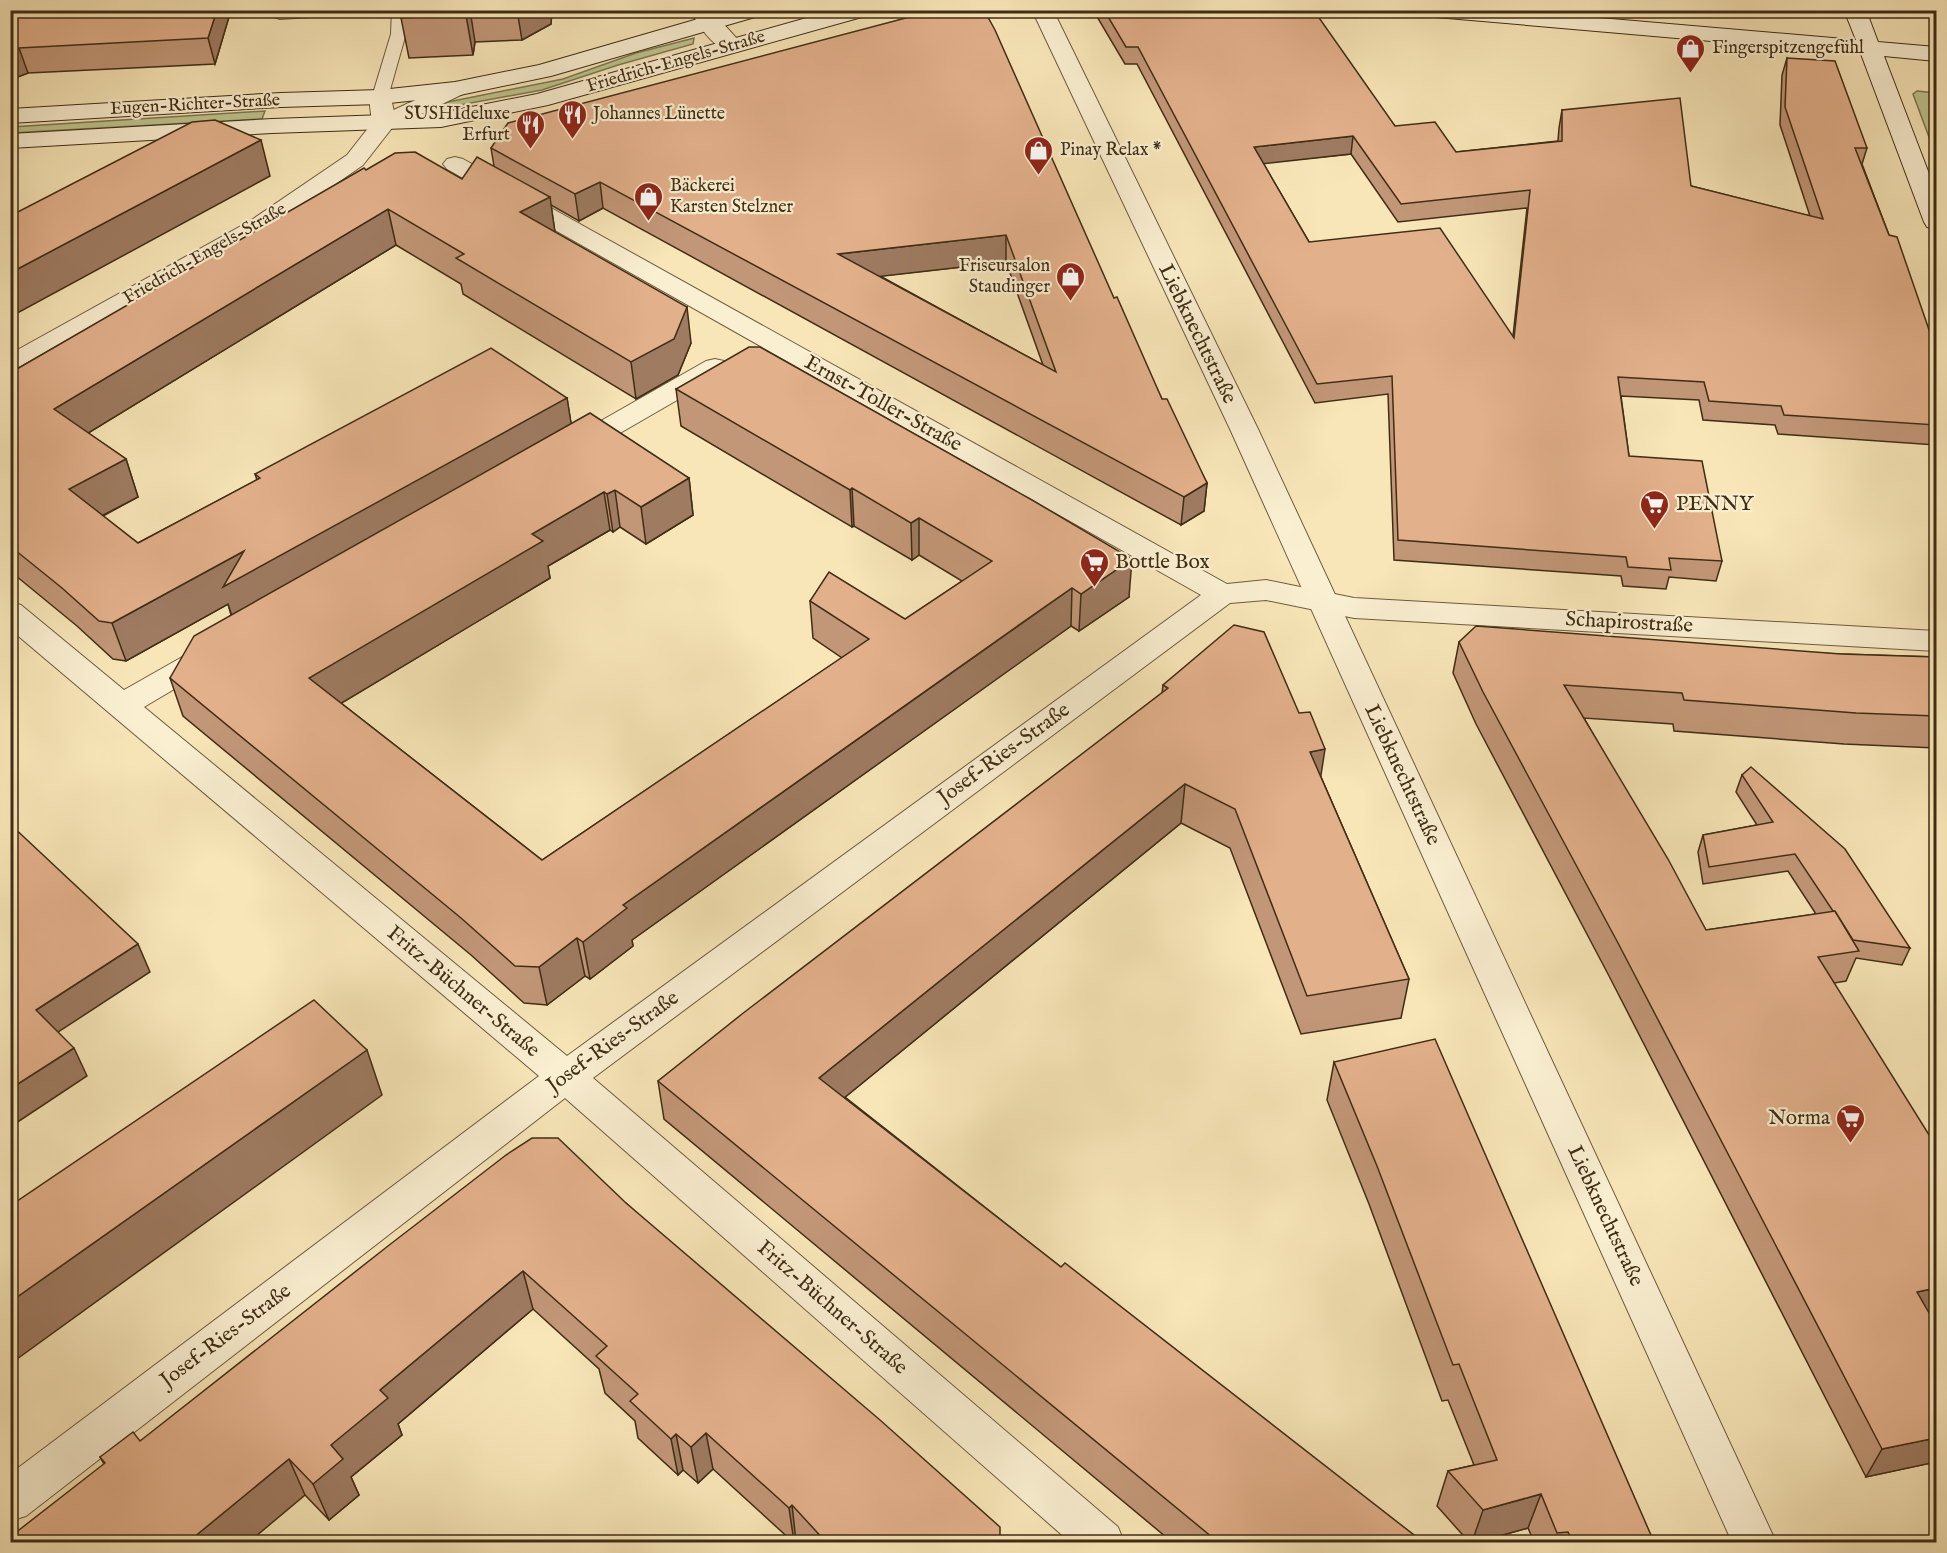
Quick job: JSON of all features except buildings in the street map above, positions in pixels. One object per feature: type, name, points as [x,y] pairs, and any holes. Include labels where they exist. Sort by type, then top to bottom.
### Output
[{"type":"street","name":"Friedrich-Engels-Straße","points":[[380,97],[455,89],[543,71],[704,17],[754,10]]},
{"type":"street","name":"Friedrich-Engels-Straße","points":[[384,123],[441,120],[540,100],[861,10]]},
{"type":"street","name":"Liebknechtstraße","points":[[1042,10],[1135,208],[1244,429],[1754,1542]]},
{"type":"street","points":[[1424,10],[1936,54]]},
{"type":"street","points":[[704,17],[731,46]]},
{"type":"street","points":[[1853,20],[1869,49],[1936,222]]},
{"type":"street","points":[[1853,20],[1936,43]]},
{"type":"street","name":"Friedrich-Engels-Straße","points":[[10,365],[259,226],[355,160],[384,123],[455,89]]},
{"type":"street","points":[[380,97],[384,123]]},
{"type":"street","name":"Eugen-Richter-Straße","points":[[10,116],[281,100],[380,97]]},
{"type":"street","name":"Eugen-Richter-Straße","points":[[10,141],[272,126],[384,123]]},
{"type":"street","name":"Ernst-Toller-Straße","points":[[455,164],[1222,594]]},
{"type":"street","points":[[544,465],[766,339]]},
{"type":"street","points":[[1222,594],[1266,590],[1323,601]]},
{"type":"street","name":"Josef-Ries-Straße","points":[[10,1501],[566,1077],[1222,594]]},
{"type":"street","name":"Schapirostraße","points":[[1323,601],[1354,608],[1936,641]]},
{"type":"street","name":"Fritz-Büchner-Straße","points":[[10,612],[566,1077],[1102,1542]]},
{"type":"street","points":[[120,706],[234,641]]},
{"type":"lane","points":[[280,10],[280,14],[343,10]]},
{"type":"lane","points":[[380,97],[397,34],[400,10]]},
{"type":"green space","points":[[694,38],[693,44],[542,90],[438,109],[448,102],[563,79],[636,53]]},
{"type":"green space","points":[[1917,91],[1936,93],[1936,156],[1913,94]]},
{"type":"green space","points":[[265,111],[262,119],[11,133],[11,127]]},
{"type":"place","name":"Fingerspitzengefühl","points":[[1691,74]]},
{"type":"place","name":"Johannes Lünette","points":[[572,140]]},
{"type":"place","name":"SUSHIdeluxe Erfurt","points":[[531,150]]},
{"type":"place","name":"Pinay Relax *","points":[[1039,176]]},
{"type":"place","name":"Bäckerei Karsten Stelzner","points":[[649,222]]},
{"type":"place","name":"Friseursalon Staudinger","points":[[1071,302]]},
{"type":"place","name":"PENNY","points":[[1655,530]]},
{"type":"place","name":"Bottle Box","points":[[1094,588]]},
{"type":"place","name":"Norma","points":[[1851,1144]]}]
